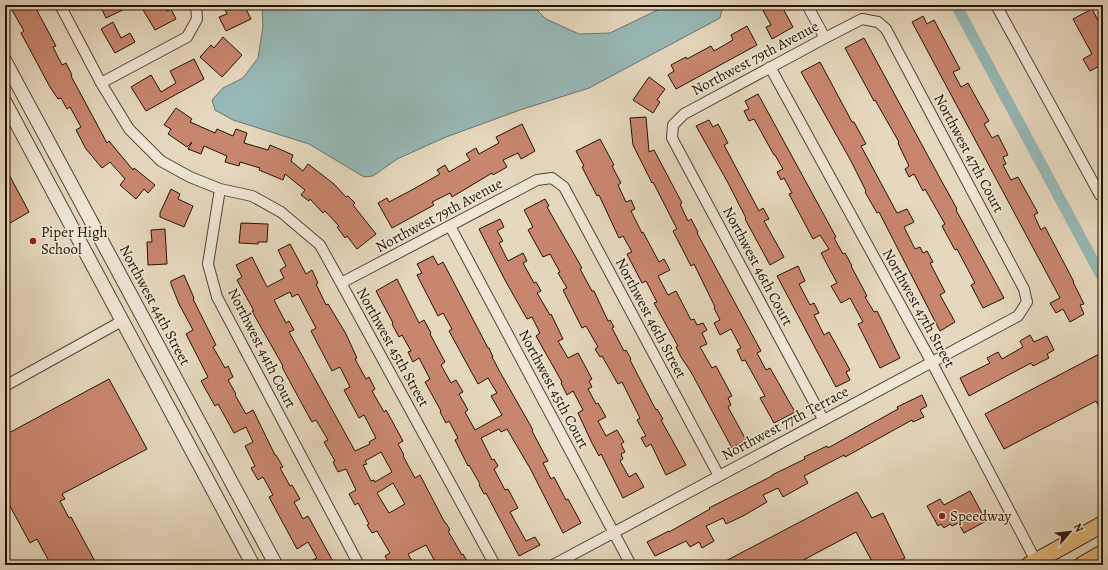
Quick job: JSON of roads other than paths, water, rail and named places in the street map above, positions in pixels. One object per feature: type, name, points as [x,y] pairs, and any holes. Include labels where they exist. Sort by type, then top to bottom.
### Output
[{"type":"main road","points":[[1035,564],[1103,524]]},
{"type":"main road","points":[[1082,565],[1103,553]]},
{"type":"street","points":[[60,5],[101,83],[128,129],[161,161],[190,177],[220,189]]},
{"type":"street","points":[[101,83],[187,37],[197,19],[196,5]]},
{"type":"street","points":[[807,5],[825,38]]},
{"type":"street","points":[[996,5],[1100,195]]},
{"type":"street","name":"Northwest 79th Avenue","points":[[673,125],[684,114],[862,19],[878,22]]},
{"type":"street","name":"Northwest 47th Court","points":[[878,22],[886,29],[894,43],[1024,289],[1027,302]]},
{"type":"street","name":"Northwest 44th Street","points":[[5,60],[276,565]]},
{"type":"street","name":"Northwest 47th Street","points":[[770,67],[931,362],[1035,564]]},
{"type":"street","points":[[5,102],[253,565]]},
{"type":"street","name":"Northwest 46th Court","points":[[673,125],[672,138],[823,419]]},
{"type":"street","name":"Northwest 79th Avenue","points":[[341,282],[537,180],[552,178]]},
{"type":"street","name":"Northwest 46th Street","points":[[552,178],[564,187],[718,476]]},
{"type":"street","name":"Northwest 45th Street","points":[[220,189],[252,196],[281,212],[320,245],[495,565]]},
{"type":"street","name":"Northwest 44th Court","points":[[220,189],[208,264],[217,297],[359,565]]},
{"type":"street","name":"Northwest 45th Court","points":[[450,226],[631,565]]},
{"type":"street","name":"Northwest 77th Terrace","points":[[553,565],[823,419],[1018,316],[1027,302]]},
{"type":"street","points":[[5,386],[122,321]]},
{"type":"water","points":[[262,5],[372,5],[378,9],[405,7],[407,5],[532,5],[546,19],[579,34],[610,33],[668,5],[721,5],[722,9],[720,18],[589,88],[520,110],[446,137],[397,159],[373,176],[364,177],[309,144],[233,120],[215,110],[212,100],[223,88],[243,78],[258,58],[263,27]]},
{"type":"waterway","points":[[956,5],[1103,279]]},
{"type":"place","name":"Piper High School","points":[[33,241]]},
{"type":"place","name":"Speedway","points":[[942,516]]}]
